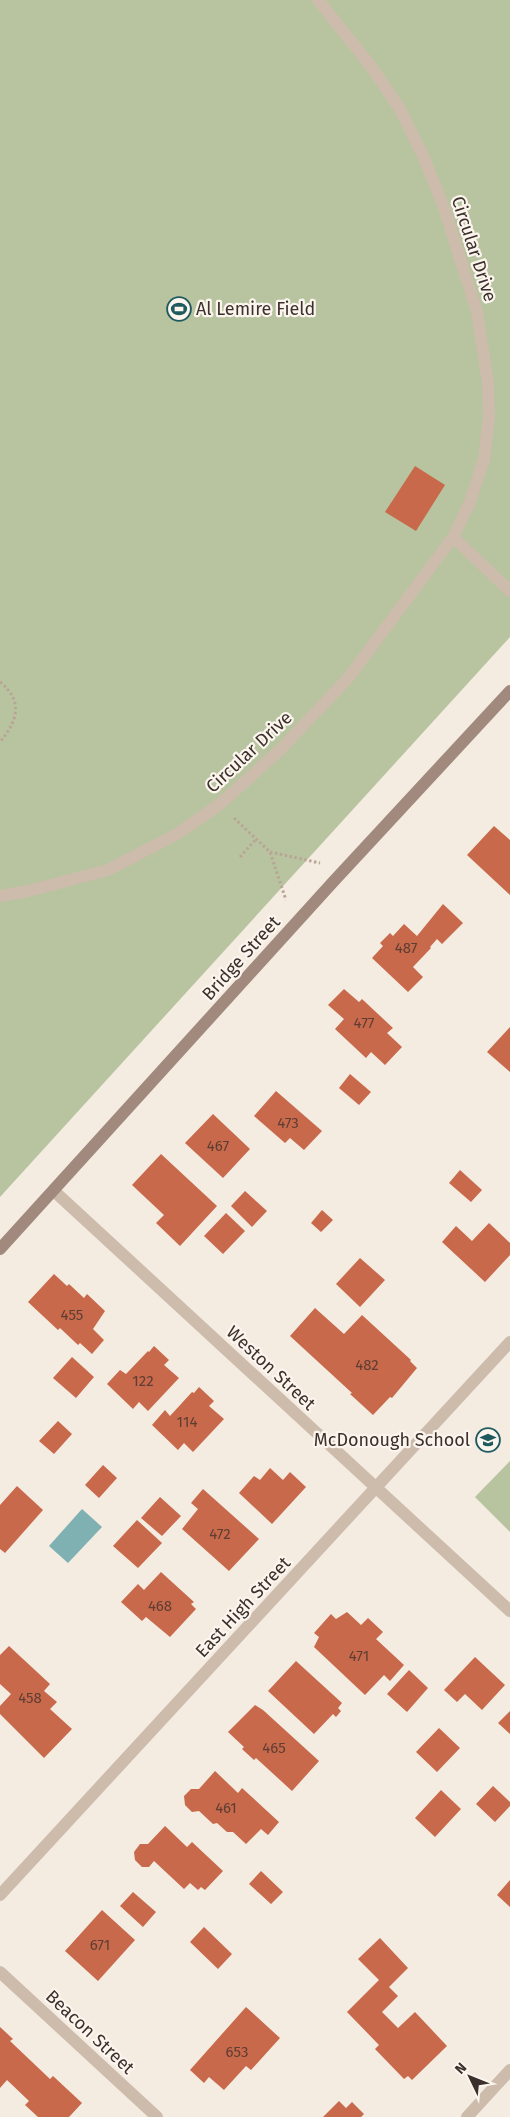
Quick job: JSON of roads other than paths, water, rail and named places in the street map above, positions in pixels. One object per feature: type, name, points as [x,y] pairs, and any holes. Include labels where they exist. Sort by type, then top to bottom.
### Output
[{"type":"main road","name":"Bridge Street","points":[[0,1249],[333,882],[510,691]]},
{"type":"street","name":"Circular Drive","points":[[0,896],[28,891],[108,870],[177,834],[220,804],[280,750],[348,677],[453,537],[470,502],[484,459],[489,416],[488,383],[477,312],[443,205],[424,158],[400,109],[370,65],[318,0]]},
{"type":"street","points":[[453,537],[510,591]]},
{"type":"street","name":"Weston Street","points":[[54,1191],[510,1611]]},
{"type":"street","name":"East High Street","points":[[0,1896],[377,1489],[510,1342]]},
{"type":"street","name":"Beacon Street","points":[[0,1972],[157,2117]]},
{"type":"street","points":[[467,2117],[510,2070]]},
{"type":"water","points":[[82,1509],[102,1527],[68,1563],[49,1546]]},
{"type":"place","name":"Al Lemire Field","points":[[179,309]]},
{"type":"place","name":"McDonough School","points":[[488,1440]]}]
